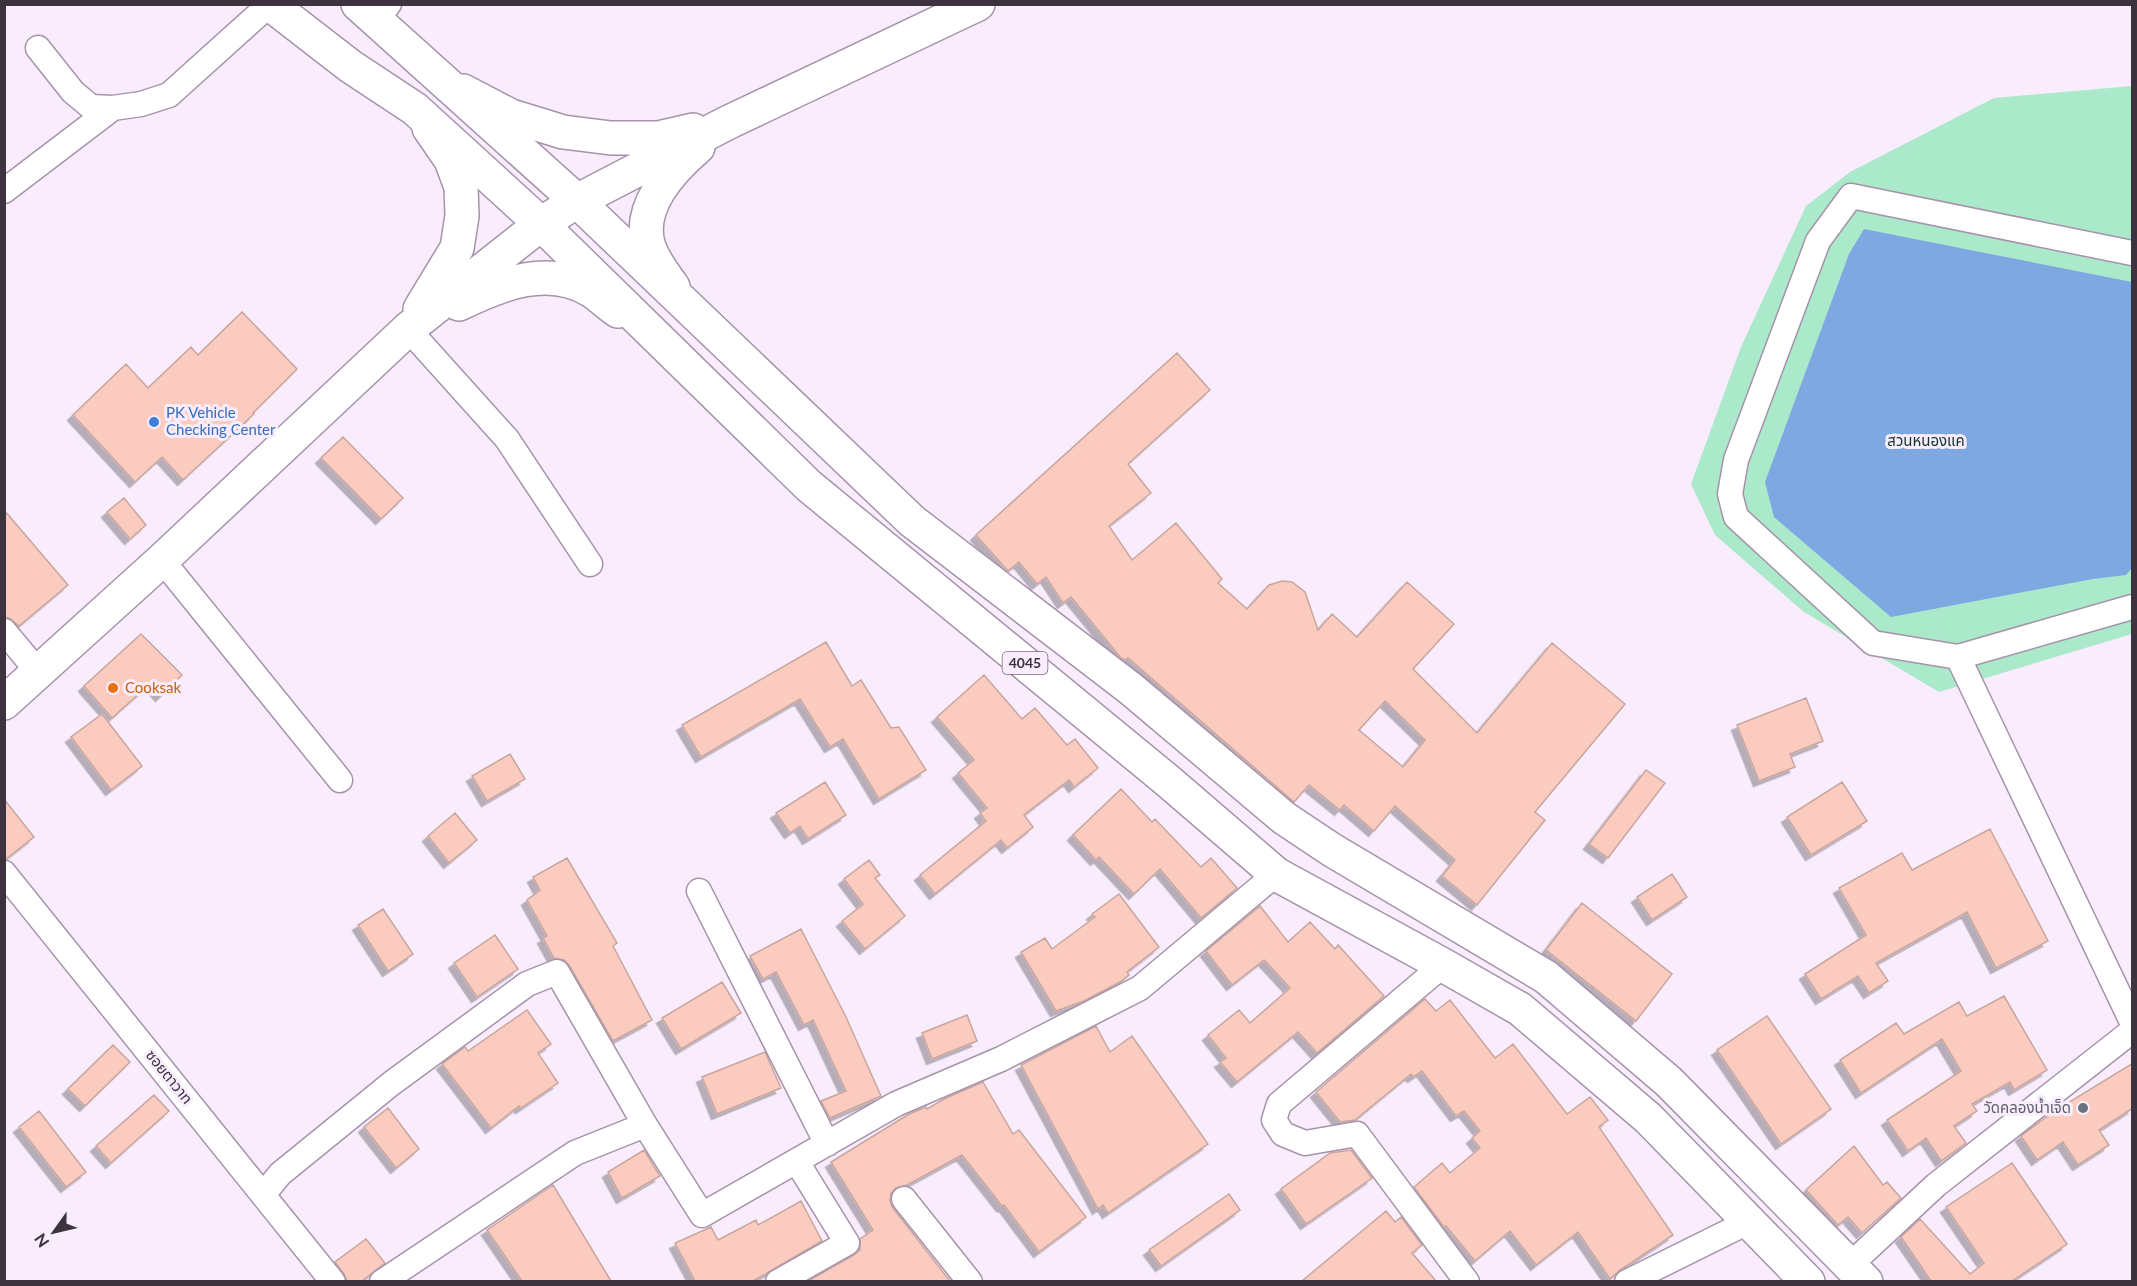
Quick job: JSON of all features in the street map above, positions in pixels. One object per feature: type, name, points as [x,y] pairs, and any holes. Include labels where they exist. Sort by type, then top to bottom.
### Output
[{"type":"main road","name":"4045","points":[[270,4],[350,66],[415,109],[541,224],[809,486],[1168,781],[1276,874],[1443,965],[1520,1010],[1648,1118],[1808,1281]]},
{"type":"main road","points":[[4,703],[162,560],[408,329],[541,224],[577,201],[727,123],[978,4]]},
{"type":"main road","name":"4045","points":[[374,10],[441,80],[577,201],[912,521],[1131,689],[1284,818],[1332,850],[1546,976],[1669,1082],[1858,1273]]},
{"type":"main road","points":[[441,80],[511,116],[563,132],[611,138],[658,138],[727,123]]},
{"type":"main road","points":[[408,329],[457,248],[462,216],[460,187],[451,160],[415,109]]},
{"type":"main road","points":[[686,305],[656,263],[648,245],[646,219],[659,190],[682,161],[727,123]]},
{"type":"main road","points":[[408,329],[490,289],[524,279],[558,278],[590,290],[677,356]]},
{"type":"street","points":[[38,48],[73,92],[91,106],[113,108],[141,104],[169,95],[270,4]]},
{"type":"street","points":[[4,191],[113,108]]},
{"type":"street","points":[[2133,253],[1851,196],[1818,241],[1736,460],[1730,494],[1736,517],[1873,643],[1959,657],[2133,607]]},
{"type":"street","points":[[408,329],[507,439],[590,564]]},
{"type":"street","points":[[162,560],[340,780]]},
{"type":"street","points":[[4,631],[39,673]]},
{"type":"street","points":[[1959,657],[2133,1022]]},
{"type":"street","name":"ซอยตาวาท","points":[[4,873],[333,1281]]},
{"type":"street","points":[[263,1195],[280,1174],[392,1083],[527,984],[557,972],[645,1125],[702,1215],[896,1104],[1001,1059],[1140,988],[1276,874]]},
{"type":"street","points":[[699,891],[827,1144]]},
{"type":"street","points":[[1443,965],[1279,1104],[1274,1120],[1283,1134],[1305,1143],[1357,1134],[1467,1281]]},
{"type":"street","points":[[1858,1273],[1935,1185],[2133,1031]]},
{"type":"street","points":[[382,1281],[576,1153],[645,1125]]},
{"type":"street","points":[[778,1281],[847,1243],[797,1162]]},
{"type":"street","points":[[904,1199],[970,1281]]},
{"type":"street","points":[[1627,1281],[1748,1222]]},
{"type":"green space","name":"สวนหนองแค","points":[[2132,86],[2132,634],[1939,692],[1804,612],[1715,535],[1691,484],[1741,347],[1806,206],[1850,172],[1994,98]]},
{"type":"water","points":[[1864,229],[2132,282],[2132,568],[2126,575],[2093,579],[1891,617],[1774,517],[1765,482],[1849,254]]},
{"type":"building","points":[[242,312],[297,369],[254,414],[183,480],[162,457],[135,482],[73,415],[126,364],[148,388],[191,347],[198,355]]},
{"type":"building","points":[[1177,353],[1210,390],[1128,464],[1151,493],[1109,526],[1132,560],[1176,523],[1222,579],[1218,583],[1247,609],[1269,585],[1282,581],[1292,582],[1305,592],[1318,630],[1332,614],[1357,637],[1407,582],[1454,624],[1413,669],[1477,733],[1552,643],[1625,704],[1535,812],[1545,820],[1477,905],[1442,876],[1455,860],[1395,806],[1374,831],[1344,805],[1340,810],[1309,785],[1294,802],[1128,658],[1125,660],[1121,658],[1071,597],[1063,603],[1046,577],[1037,584],[1019,562],[1008,571],[976,535]],"holes":[[[1385,701],[1425,740],[1403,767],[1359,730]]]},
{"type":"building","points":[[343,437],[403,498],[381,519],[321,458]]},
{"type":"building","points":[[124,498],[146,525],[130,539],[107,512]]},
{"type":"building","points":[[4,510],[68,585],[19,626],[4,617]]},
{"type":"building","points":[[141,634],[182,675],[161,696],[150,684],[112,718],[84,686]]},
{"type":"building","points":[[826,642],[852,686],[861,680],[891,728],[899,727],[926,770],[879,799],[843,739],[830,747],[800,699],[701,757],[682,725]]},
{"type":"building","points":[[984,675],[1022,719],[1035,708],[1067,745],[1075,739],[1098,768],[1074,787],[1069,780],[1024,815],[1033,827],[1007,848],[1001,840],[935,894],[920,875],[986,821],[980,813],[987,808],[958,773],[974,760],[937,717]]},
{"type":"building","points":[[1806,698],[1823,741],[1790,754],[1795,767],[1759,781],[1737,725]]},
{"type":"building","points":[[102,714],[142,766],[111,790],[71,737]]},
{"type":"building","points":[[510,754],[525,779],[487,801],[472,776]]},
{"type":"building","points":[[1646,770],[1665,783],[1608,858],[1589,844]]},
{"type":"building","points":[[825,782],[846,815],[808,839],[800,826],[790,833],[776,813]]},
{"type":"building","points":[[1842,782],[1867,821],[1811,855],[1787,817]]},
{"type":"building","points":[[1121,789],[1152,822],[1155,819],[1201,867],[1211,858],[1237,888],[1201,918],[1160,869],[1134,894],[1099,857],[1096,860],[1073,835]]},
{"type":"building","points":[[4,799],[34,837],[6,859],[4,859]]},
{"type":"building","points":[[455,813],[477,840],[449,863],[428,836]]},
{"type":"building","points":[[1990,829],[2048,941],[1996,968],[1967,912],[1876,963],[1888,981],[1869,993],[1858,976],[1821,999],[1805,974],[1866,935],[1839,888],[1902,853],[1912,870]]},
{"type":"building","points":[[567,858],[617,943],[613,946],[652,1020],[613,1041],[569,965],[564,960],[554,958],[543,938],[547,936],[527,900],[540,890],[533,877]]},
{"type":"building","points":[[869,860],[880,875],[875,878],[905,916],[865,949],[842,921],[863,904],[844,879]]},
{"type":"building","points":[[1672,874],[1687,897],[1652,920],[1637,897]]},
{"type":"building","points":[[1119,894],[1159,947],[1127,972],[1129,975],[1120,982],[1084,1001],[1056,1011],[1021,952],[1045,938],[1052,949],[1095,917],[1092,914]]},
{"type":"building","points":[[1582,903],[1672,974],[1636,1021],[1546,950]]},
{"type":"building","points":[[1260,906],[1288,942],[1310,922],[1335,949],[1338,945],[1384,996],[1317,1053],[1298,1032],[1237,1082],[1220,1062],[1226,1058],[1208,1035],[1239,1010],[1250,1023],[1290,988],[1264,960],[1232,985],[1206,951]]},
{"type":"building","points":[[383,909],[413,954],[388,971],[358,925]]},
{"type":"building","points":[[801,929],[846,1017],[881,1096],[830,1118],[821,1101],[846,1091],[813,1020],[804,1025],[776,972],[763,979],[750,956]]},
{"type":"building","points":[[495,935],[518,969],[477,997],[454,963]]},
{"type":"building","points":[[722,982],[741,1013],[681,1049],[662,1018]]},
{"type":"building","points":[[2004,996],[2047,1070],[2014,1090],[2010,1082],[1972,1104],[1977,1111],[1954,1126],[1966,1143],[1941,1161],[1926,1138],[1908,1151],[1887,1120],[1961,1071],[1942,1039],[1861,1093],[1840,1060],[1896,1023],[1904,1034],[1959,1002],[1967,1016]]},
{"type":"building","points":[[1425,999],[1436,1011],[1450,1000],[1495,1058],[1513,1044],[1567,1114],[1590,1097],[1608,1120],[1599,1127],[1673,1235],[1610,1279],[1578,1232],[1536,1265],[1510,1231],[1475,1261],[1446,1226],[1444,1227],[1414,1187],[1442,1163],[1450,1173],[1480,1148],[1472,1138],[1480,1131],[1464,1111],[1456,1116],[1422,1071],[1413,1077],[1411,1074],[1355,1120],[1340,1122],[1316,1092]]},
{"type":"building","points":[[527,1010],[551,1044],[538,1053],[558,1083],[521,1108],[519,1106],[491,1128],[442,1064],[465,1047],[468,1051]]},
{"type":"building","points":[[967,1015],[977,1041],[932,1059],[922,1033]]},
{"type":"building","points":[[1767,1016],[1831,1109],[1781,1144],[1717,1050]]},
{"type":"building","points":[[1096,1026],[1110,1052],[1132,1036],[1208,1144],[1108,1213],[1103,1205],[1098,1209],[1021,1065]]},
{"type":"building","points":[[113,1045],[130,1062],[85,1106],[68,1089]]},
{"type":"building","points":[[765,1052],[781,1088],[717,1114],[702,1077]]},
{"type":"building","points":[[2133,1063],[2133,1108],[2099,1130],[2109,1145],[2078,1165],[2063,1142],[2037,1160],[2021,1136],[2053,1112]]},
{"type":"building","points":[[983,1082],[1013,1134],[1019,1130],[1086,1217],[1039,1252],[1004,1205],[1002,1206],[962,1155],[907,1185],[896,1188],[891,1193],[890,1201],[950,1281],[808,1281],[854,1255],[860,1250],[860,1239],[873,1230],[831,1162],[909,1114],[926,1107],[927,1109]]},
{"type":"building","points":[[154,1095],[169,1111],[111,1163],[96,1146]]},
{"type":"building","points":[[388,1108],[419,1149],[396,1168],[364,1127]]},
{"type":"building","points":[[39,1111],[86,1172],[66,1187],[19,1127]]},
{"type":"building","points":[[1854,1146],[1883,1185],[1887,1182],[1901,1198],[1862,1233],[1848,1217],[1838,1225],[1806,1190]]},
{"type":"building","points":[[644,1150],[660,1176],[622,1198],[608,1172]]},
{"type":"building","points":[[1351,1150],[1372,1178],[1306,1224],[1281,1189],[1330,1153]]},
{"type":"building","points":[[2012,1163],[2067,1244],[2012,1281],[1931,1281],[1901,1237],[1920,1219],[1970,1274],[1984,1263],[1946,1207]]},
{"type":"building","points":[[553,1185],[611,1281],[522,1281],[487,1230]]},
{"type":"building","points":[[1229,1194],[1240,1210],[1161,1266],[1149,1250]]},
{"type":"building","points":[[801,1201],[822,1241],[753,1281],[695,1281],[675,1243],[711,1227],[718,1240],[756,1220],[758,1225]]},
{"type":"building","points":[[1386,1211],[1395,1222],[1401,1217],[1422,1245],[1412,1253],[1436,1281],[1302,1281]]},
{"type":"building","points":[[366,1239],[385,1263],[362,1281],[347,1281],[335,1262]]},
{"type":"place","name":"PK Vehicle Checking Center","points":[[154,422]]},
{"type":"place","name":"Cooksak","points":[[113,688]]},
{"type":"place","name":"วัดคลองน้ำเจ็ด","points":[[2083,1108]]}]
